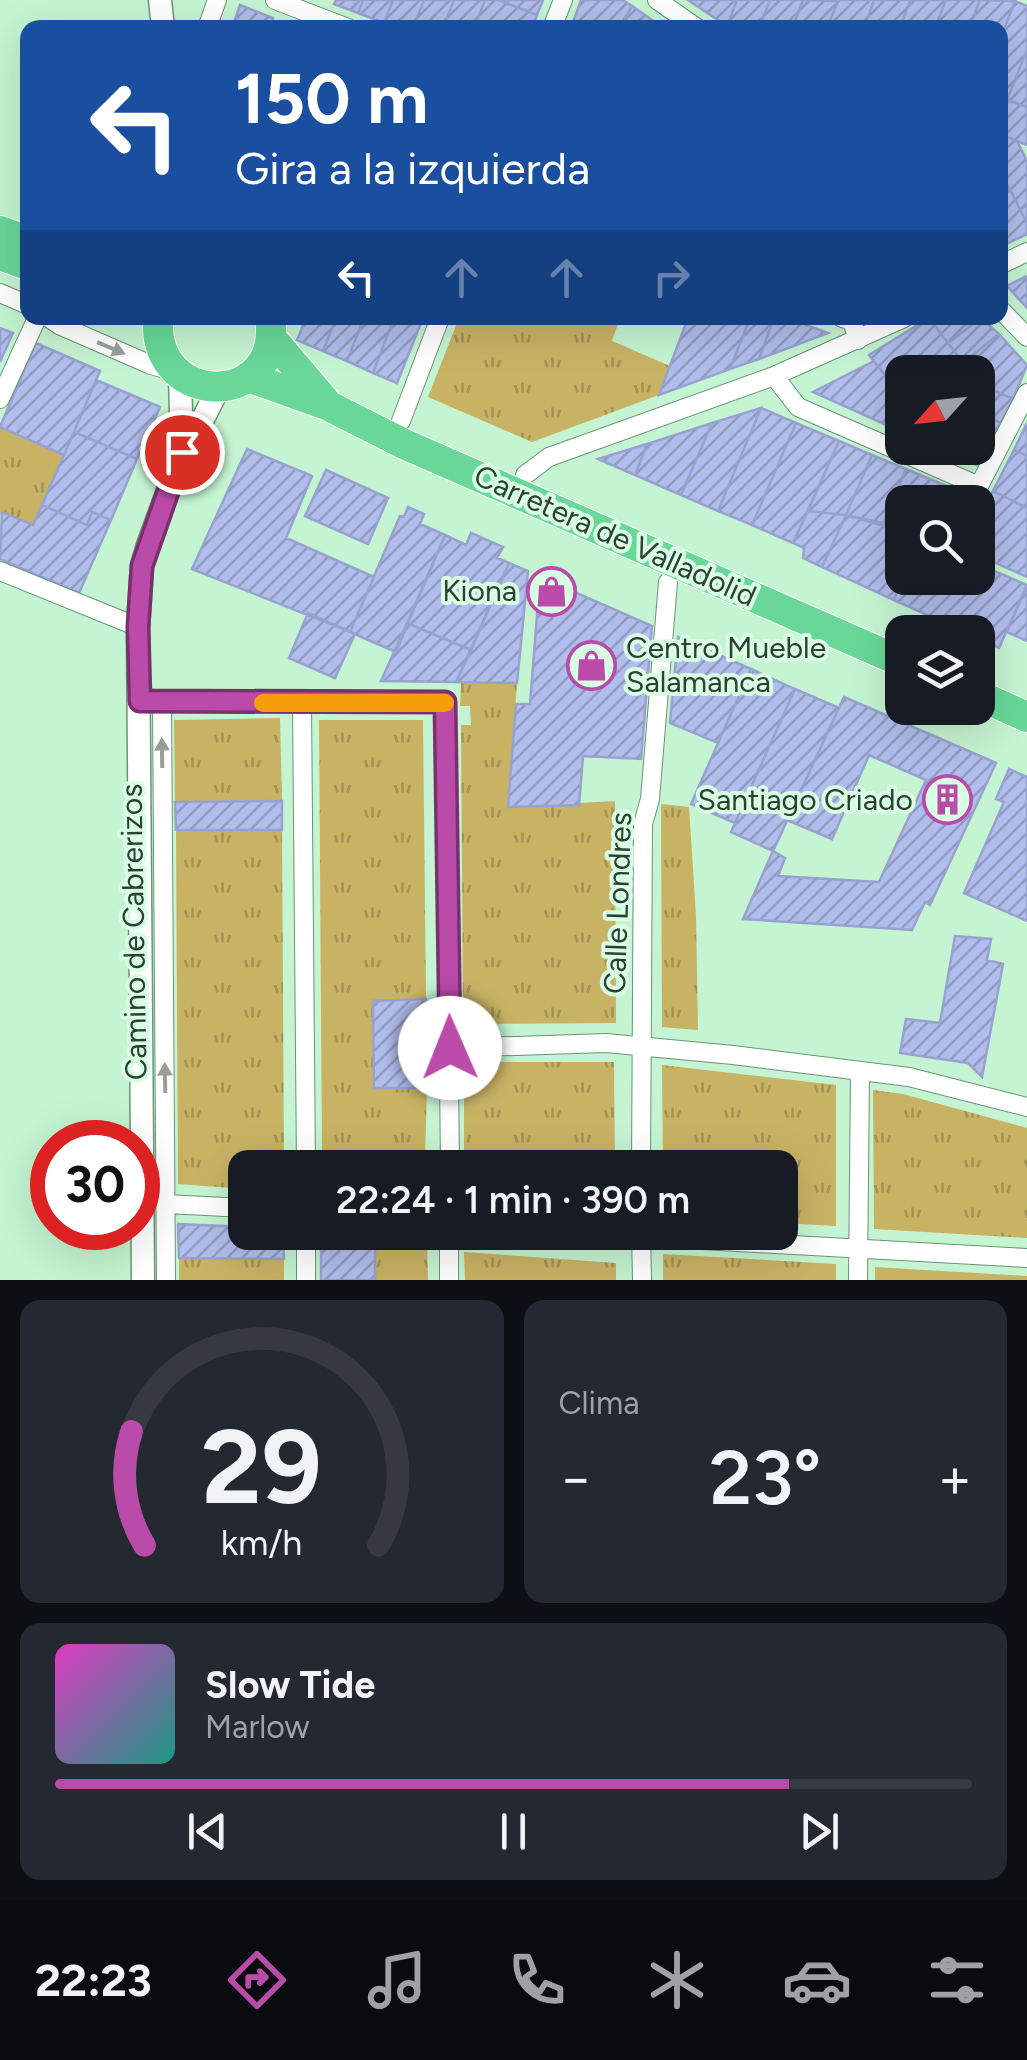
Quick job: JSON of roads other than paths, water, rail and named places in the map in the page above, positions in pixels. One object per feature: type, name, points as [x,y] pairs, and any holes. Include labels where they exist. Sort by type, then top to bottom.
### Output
[{"type":"highway","points":[[152,325],[163,354],[178,374],[198,384],[220,388],[248,377],[261,365],[271,328]]},
{"type":"highway","name":"Carretera de Valladolid","points":[[271,328],[329,406]]},
{"type":"highway","name":"Carretera de Valladolid","points":[[248,377],[329,406],[404,444],[885,655]]},
{"type":"highway","points":[[995,703],[1027,717]]},
{"type":"street","points":[[275,0],[327,20]]},
{"type":"street","points":[[656,0],[685,20]]},
{"type":"street","points":[[1008,317],[1027,337]]},
{"type":"street","points":[[0,399],[33,325]]},
{"type":"street","points":[[62,325],[178,374],[182,452]]},
{"type":"street","points":[[400,422],[437,325]]},
{"type":"street","points":[[853,325],[858,340]]},
{"type":"street","points":[[524,474],[549,457],[774,376],[889,325]]},
{"type":"street","points":[[774,376],[798,407],[980,486],[1027,393]]},
{"type":"street","points":[[143,1280],[151,702],[138,627],[142,566],[182,452],[220,388]]},
{"type":"street","points":[[0,570],[138,627]]},
{"type":"street","name":"Calle Londres","points":[[641,1150],[643,824],[650,799],[668,582]]},
{"type":"street","points":[[151,702],[445,702],[450,1150]]},
{"type":"street","name":"Camino de Cabrerizos","points":[[151,702],[166,1280]]},
{"type":"street","points":[[302,703],[306,1150]]},
{"type":"street","points":[[450,1048],[642,1046],[909,1077],[1027,1107]]},
{"type":"street","points":[[858,1280],[860,1071]]},
{"type":"street","points":[[166,1204],[228,1207]]},
{"type":"street","points":[[798,1245],[1027,1258]]},
{"type":"street","points":[[306,1250],[306,1280]]},
{"type":"street","points":[[449,1250],[449,1280]]},
{"type":"street","points":[[641,1250],[642,1280]]},
{"type":"place","name":"Kiona","points":[[552,591]]},
{"type":"place","name":"Centro Mueble Salamanca","points":[[591,665]]},
{"type":"place","name":"Santiago Criado","points":[[948,800]]}]
